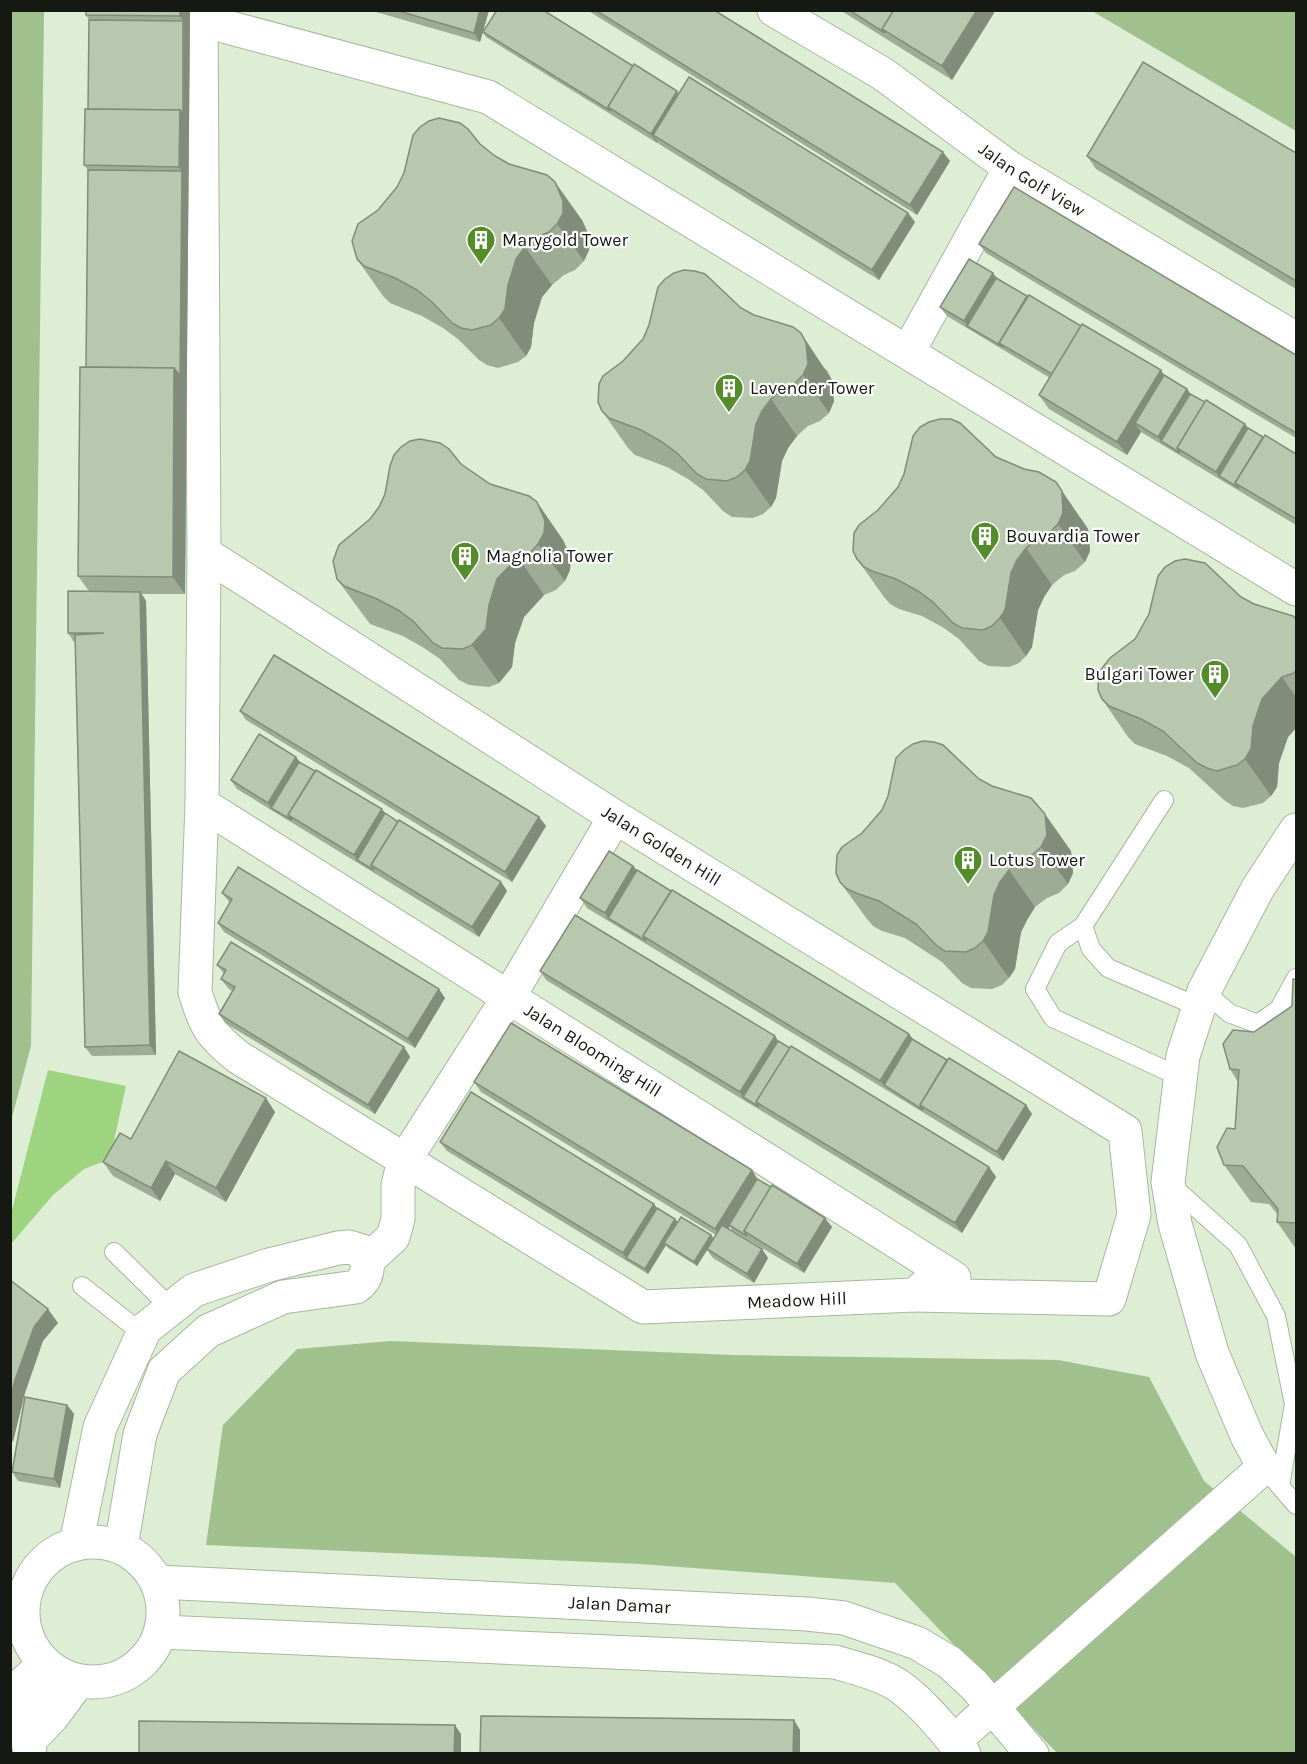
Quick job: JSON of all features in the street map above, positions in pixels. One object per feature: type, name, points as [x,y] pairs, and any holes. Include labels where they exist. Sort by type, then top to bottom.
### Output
[{"type":"street","name":"Jalan Golf View","points":[[774,10],[883,74],[1010,168],[1296,339]]},
{"type":"street","points":[[404,1161],[238,1057],[218,1041],[203,1018],[195,992],[201,804],[204,553],[201,15],[488,97],[1296,589]]},
{"type":"street","points":[[908,351],[1010,168]]},
{"type":"street","name":"Jalan Golden Hill","points":[[204,553],[615,817],[1125,1131]]},
{"type":"street","name":"Jalan Blooming Hill","points":[[201,804],[934,1267],[986,1296]]},
{"type":"street","points":[[121,1547],[140,1434],[164,1371],[208,1331],[283,1297],[356,1287],[361,1283],[365,1277],[368,1260],[393,1237],[399,1219],[398,1185],[404,1161],[508,998],[615,817]]},
{"type":"street","points":[[162,1632],[835,1662],[866,1671],[895,1684],[940,1722],[959,1748],[993,1708],[1272,1477],[1247,1436],[1212,1353],[1175,1224],[1168,1182],[1183,1056],[1202,999],[1258,888],[1296,830]]},
{"type":"street","name":"Meadow Hill","points":[[404,1161],[643,1307],[914,1294],[1110,1299],[1134,1215],[1125,1131]]},
{"type":"street","points":[[76,1544],[99,1427],[145,1329],[194,1290],[269,1265],[348,1247],[362,1251],[368,1260]]},
{"type":"street","points":[[914,1294],[934,1278],[934,1267]]},
{"type":"street","points":[[29,1748],[23,1705],[31,1652],[22,1618],[24,1597],[21,1577],[51,1556],[76,1544],[99,1542],[121,1547],[142,1561],[158,1582],[164,1606],[162,1632],[149,1656],[128,1674],[101,1683],[78,1682],[31,1652]]},
{"type":"street","name":"Jalan Damar","points":[[158,1582],[807,1614],[844,1618],[917,1643],[949,1662],[974,1685],[1032,1754]]},
{"type":"street","points":[[29,1748],[78,1682]]},
{"type":"lane","points":[[1164,800],[1083,926],[1058,943],[1035,988],[1053,1018],[1180,1077]]},
{"type":"lane","points":[[1083,926],[1090,949],[1108,968],[1202,999],[1258,1024],[1279,1009],[1296,978]]},
{"type":"lane","points":[[1168,1182],[1238,1245],[1276,1316],[1294,1404],[1272,1477],[1296,1505]]},
{"type":"lane","points":[[114,1252],[171,1308]]},
{"type":"lane","points":[[82,1286],[143,1334]]},
{"type":"lane","points":[[10,1686],[31,1652]]},
{"type":"shaded area","points":[[44,10],[31,1046],[11,1121],[10,11]]},
{"type":"shaded area","points":[[1092,11],[1296,11],[1296,131]]},
{"type":"shaded area","points":[[48,1070],[126,1086],[110,1159],[84,1169],[53,1195],[11,1244],[11,1214]]},
{"type":"shaded area","points":[[391,1341],[732,1355],[1058,1360],[1149,1377],[1204,1481],[1296,1557],[1296,1753],[1057,1753],[895,1583],[640,1564],[206,1545],[223,1425],[297,1349]]},
{"type":"building","points":[[86,10],[180,10],[180,16],[86,15]]},
{"type":"building","points":[[395,10],[480,10],[474,33]]},
{"type":"building","points":[[497,10],[543,10],[633,66],[608,107],[611,111],[483,32]]},
{"type":"building","points":[[595,10],[714,10],[943,152],[910,205]]},
{"type":"building","points":[[849,10],[894,10],[882,29],[885,33]]},
{"type":"building","points":[[894,10],[977,10],[942,66],[882,29]]},
{"type":"building","points":[[89,20],[183,21],[183,114],[180,110],[88,109]]},
{"type":"building","points":[[1143,62],[1296,153],[1296,281],[1087,156]]},
{"type":"building","points":[[634,64],[677,91],[651,134],[608,107]]},
{"type":"building","points":[[689,77],[908,213],[872,270],[653,135]]},
{"type":"building","points":[[85,109],[180,110],[179,167],[84,165]]},
{"type":"building","name":"Marygold Tower","points":[[439,118],[460,123],[480,144],[509,164],[547,175],[555,182],[563,201],[563,213],[557,224],[549,232],[537,237],[525,247],[516,259],[508,285],[505,309],[499,318],[491,325],[472,330],[452,323],[417,290],[395,278],[364,266],[357,259],[352,241],[358,224],[378,210],[397,187],[404,173],[413,135],[429,121]]},
{"type":"building","points":[[88,170],[182,171],[180,376],[174,368],[86,367]]},
{"type":"building","points":[[1014,187],[1296,355],[1296,433],[979,244]]},
{"type":"building","points":[[969,259],[993,273],[964,321],[940,307]]},
{"type":"building","name":"Lavender Tower","points":[[684,270],[705,274],[741,308],[754,315],[793,327],[801,333],[806,343],[808,364],[803,375],[794,384],[782,389],[762,411],[756,424],[750,461],[737,477],[727,481],[706,479],[697,474],[677,453],[662,442],[641,430],[609,418],[602,411],[598,402],[599,384],[603,376],[623,361],[643,339],[649,325],[658,287],[674,273]]},
{"type":"building","points":[[996,278],[1027,296],[999,343],[1003,347],[967,326]]},
{"type":"building","points":[[1029,295],[1081,326],[1052,374],[999,343]]},
{"type":"building","points":[[1082,324],[1161,370],[1117,442],[1039,395]]},
{"type":"building","points":[[80,367],[174,368],[173,577],[78,576]]},
{"type":"building","points":[[1164,375],[1187,389],[1158,437],[1135,423]]},
{"type":"building","points":[[1190,394],[1205,402],[1177,448],[1180,453],[1161,441]]},
{"type":"building","points":[[1206,400],[1245,424],[1216,472],[1177,448]]},
{"type":"building","name":"Bouvardia Tower","points":[[940,419],[951,419],[960,423],[996,457],[1024,469],[1039,472],[1056,482],[1062,491],[1063,513],[1058,524],[1026,548],[1017,560],[1011,573],[1005,610],[992,626],[983,630],[962,628],[953,623],[933,602],[918,591],[896,579],[864,567],[853,551],[854,533],[859,525],[878,510],[898,487],[904,474],[913,436],[920,427]]},
{"type":"building","points":[[1248,428],[1263,437],[1235,483],[1239,488],[1219,476]]},
{"type":"building","points":[[1265,435],[1296,454],[1296,519],[1235,483]]},
{"type":"building","name":"Magnolia Tower","points":[[420,439],[440,443],[449,449],[461,464],[490,484],[529,496],[537,502],[545,521],[544,533],[538,544],[530,553],[518,557],[497,579],[489,605],[486,629],[472,645],[463,649],[442,648],[433,643],[413,621],[398,610],[344,586],[337,579],[333,561],[339,545],[370,519],[379,507],[385,494],[394,455],[410,441]]},
{"type":"building","name":"Bulgari Tower","points":[[1185,559],[1205,563],[1241,597],[1296,619],[1296,670],[1282,677],[1262,699],[1253,726],[1251,749],[1245,759],[1237,765],[1217,771],[1197,763],[1163,731],[1109,706],[1102,699],[1098,690],[1099,672],[1110,658],[1135,639],[1149,614],[1158,576],[1165,567],[1175,561]]},
{"type":"building","points":[[68,591],[140,592],[150,1045],[85,1047],[75,635],[104,633],[68,633]]},
{"type":"building","points":[[274,655],[539,817],[505,872],[240,711]]},
{"type":"building","points":[[259,734],[296,757],[268,803],[231,780]]},
{"type":"building","name":"Lotus Tower","points":[[923,741],[943,745],[979,779],[992,786],[1031,798],[1045,814],[1047,835],[1041,847],[1009,870],[1000,882],[994,895],[988,932],[983,941],[966,952],[945,951],[916,924],[879,901],[847,889],[840,882],[836,873],[837,855],[842,847],[862,833],[882,810],[888,796],[896,758],[913,744]]},
{"type":"building","points":[[299,762],[315,771],[288,815],[292,820],[271,808]]},
{"type":"building","points":[[316,770],[382,809],[354,855],[288,815]]},
{"type":"building","points":[[385,813],[398,822],[371,865],[374,870],[357,860]]},
{"type":"building","points":[[399,820],[501,882],[472,927],[371,865]]},
{"type":"building","points":[[609,851],[633,866],[605,913],[580,898]]},
{"type":"building","points":[[238,867],[439,989],[408,1039],[218,923],[232,899],[222,893]]},
{"type":"building","points":[[637,870],[671,891],[643,936],[646,941],[608,918]]},
{"type":"building","points":[[672,890],[909,1034],[880,1081],[643,936]]},
{"type":"building","points":[[575,915],[775,1036],[740,1092],[540,971]]},
{"type":"building","points":[[231,942],[404,1047],[368,1105],[219,1014],[235,987],[221,979],[226,970],[217,965]]},
{"type":"building","points":[[1293,979],[1296,979],[1296,1223],[1277,1222],[1278,1209],[1243,1166],[1224,1165],[1217,1147],[1227,1128],[1235,1129],[1239,1070],[1230,1069],[1223,1044],[1233,1030],[1254,1032],[1292,1006]]},
{"type":"building","points":[[511,1023],[752,1170],[715,1229],[474,1082]]},
{"type":"building","points":[[912,1039],[947,1060],[920,1105],[923,1110],[884,1085]]},
{"type":"building","points":[[778,1041],[790,1048],[756,1102],[759,1107],[743,1097]]},
{"type":"building","points":[[791,1046],[989,1167],[955,1223],[756,1102]]},
{"type":"building","points":[[179,1051],[266,1098],[216,1188],[166,1161],[151,1188],[103,1162],[120,1133],[131,1139]]},
{"type":"building","points":[[949,1058],[1026,1105],[997,1152],[920,1105]]},
{"type":"building","points":[[471,1092],[654,1204],[623,1253],[440,1142]]},
{"type":"building","points":[[757,1179],[771,1187],[744,1231],[747,1236],[729,1225]]},
{"type":"building","points":[[772,1185],[825,1218],[797,1264],[744,1231]]},
{"type":"building","points":[[657,1208],[675,1219],[645,1269],[626,1258]]},
{"type":"building","points":[[681,1217],[711,1235],[694,1262],[664,1243]]},
{"type":"building","points":[[722,1225],[762,1249],[747,1274],[707,1249]]},
{"type":"building","points":[[10,1280],[48,1309],[34,1327],[10,1399]]},
{"type":"building","points":[[25,1397],[67,1405],[54,1479],[12,1472]]},
{"type":"building","points":[[481,1716],[794,1720],[793,1754],[480,1754]]},
{"type":"building","points":[[139,1721],[455,1725],[454,1754],[139,1754]]},
{"type":"place","name":"Marygold Tower","points":[[481,266]]},
{"type":"place","name":"Lavender Tower","points":[[729,414]]},
{"type":"place","name":"Bouvardia Tower","points":[[985,562]]},
{"type":"place","name":"Magnolia Tower","points":[[465,582]]},
{"type":"place","name":"Bulgari Tower","points":[[1215,700]]},
{"type":"place","name":"Lotus Tower","points":[[968,886]]}]
